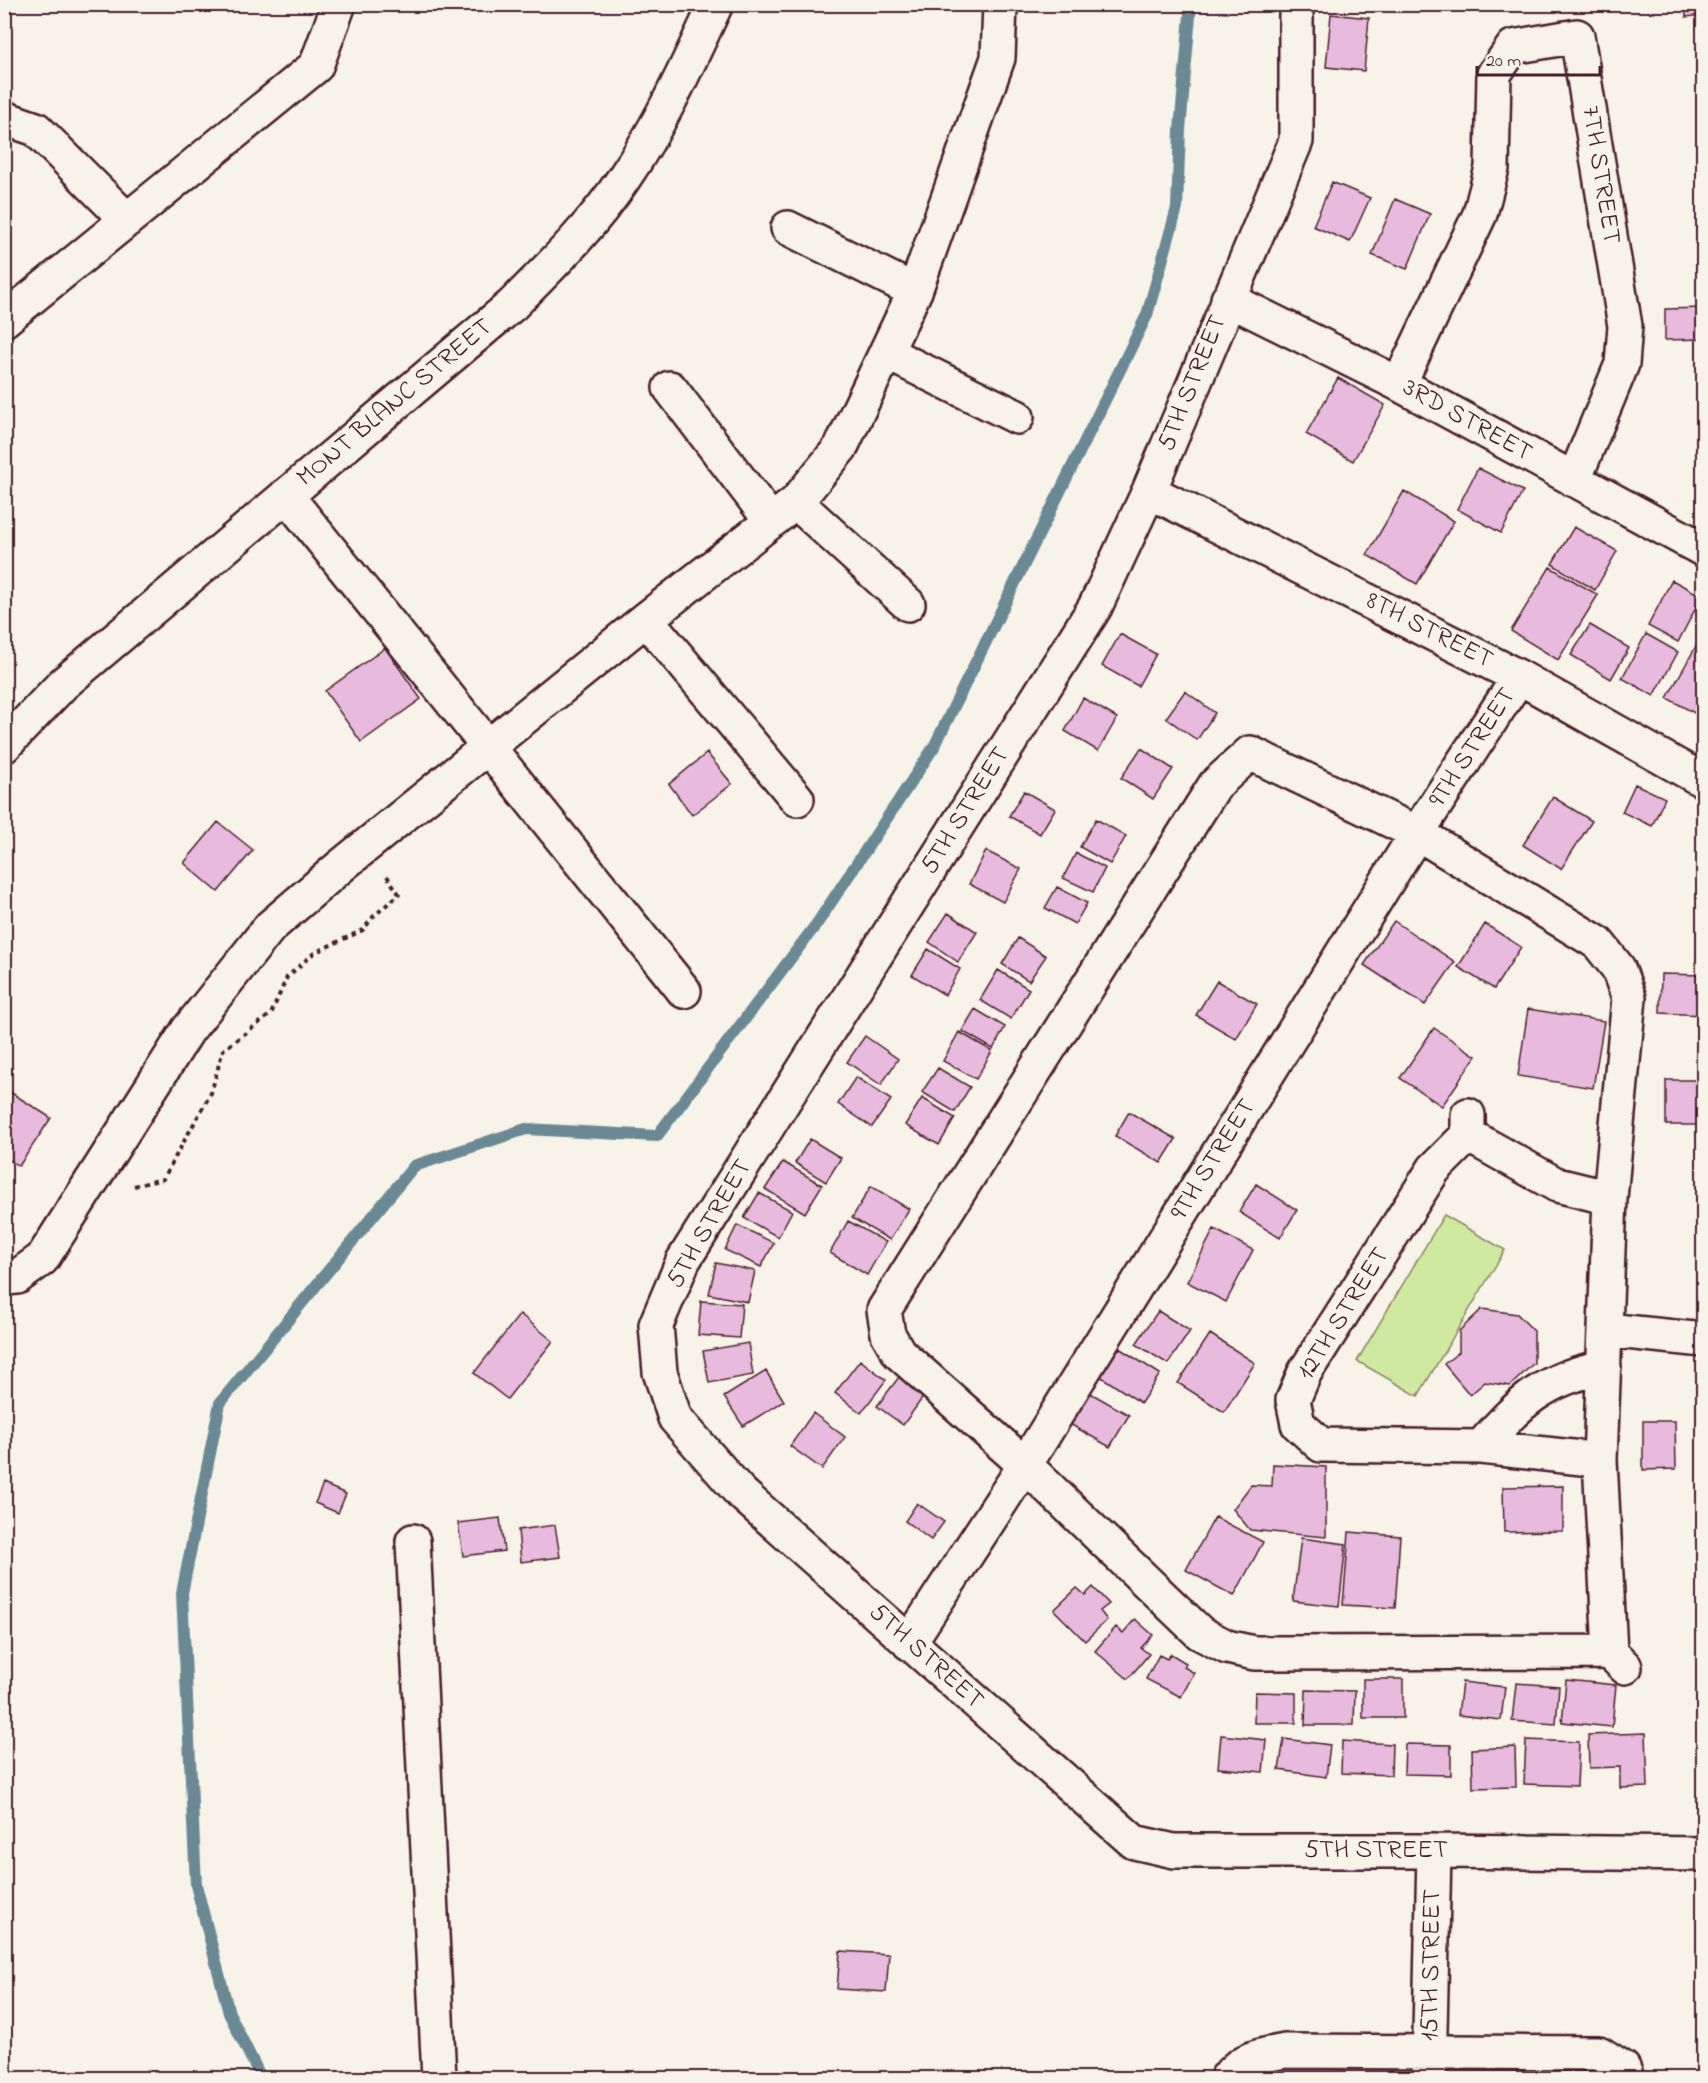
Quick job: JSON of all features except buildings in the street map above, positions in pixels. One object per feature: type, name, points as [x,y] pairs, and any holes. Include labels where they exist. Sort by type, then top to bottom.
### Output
[{"type":"street","points":[[4,320],[316,66],[339,4]]},
{"type":"street","name":"MONT BLANC STREET","points":[[4,746],[63,684],[512,305],[568,250],[624,179],[675,93],[716,4]]},
{"type":"street","points":[[4,1278],[17,1277],[42,1259],[188,1030],[270,927],[366,845],[783,511],[841,447],[915,291],[998,58],[1000,4]]},
{"type":"street","name":"5TH STREET","points":[[1296,4],[1296,141],[1149,491],[1095,607],[683,1261],[656,1325],[660,1372],[675,1418],[740,1492],[1134,1842],[1174,1851],[1704,1854]]},
{"type":"street","name":"7TH STREET","points":[[1399,384],[1480,214],[1492,168],[1494,74],[1513,47],[1577,36],[1625,326],[1622,364],[1574,480]]},
{"type":"street","points":[[4,118],[36,129],[127,220]]},
{"type":"street","points":[[788,228],[915,291]]},
{"type":"street","name":"3RD STREET","points":[[1228,299],[1399,384],[1704,550]]},
{"type":"street","points":[[887,354],[1017,417]]},
{"type":"street","points":[[670,388],[783,511],[908,604]]},
{"type":"street","name":"8TH STREET","points":[[1149,491],[1520,677],[1704,781]]},
{"type":"street","points":[[286,495],[684,991]]},
{"type":"street","points":[[646,619],[797,800]]},
{"type":"street","name":"9TH STREET","points":[[909,1643],[1025,1465],[1417,832],[1520,677]]},
{"type":"street","points":[[1249,744],[1417,832],[1598,943],[1618,968],[1629,998],[1610,1198],[1600,1460],[1617,1659],[1254,1653],[1227,1647],[1200,1633],[1025,1465],[899,1353],[888,1334],[885,1310],[1215,785],[1249,744]]},
{"type":"street","name":"12TH STREET","points":[[1600,1460],[1481,1447],[1321,1444],[1298,1424],[1293,1400],[1305,1372],[1434,1169],[1468,1125],[1557,1185],[1610,1198]]},
{"type":"street","points":[[1606,1329],[1704,1340]]},
{"type":"street","points":[[1481,1447],[1524,1401],[1543,1388],[1579,1372],[1604,1367]]},
{"type":"street","points":[[413,1541],[439,2079]]},
{"type":"street","name":"15TH STREET","points":[[1430,2066],[1434,1851]]},
{"type":"street","points":[[1227,2079],[1233,2069],[1253,2056],[1285,2051],[1430,2066],[1599,2053],[1623,2068],[1627,2079]]},
{"type":"path","points":[[97,1172],[131,1186],[163,1179],[211,1093],[223,1050],[271,1014],[287,977],[314,953],[363,930],[373,917],[399,894],[366,845]]},
{"type":"green space","points":[[1444,1215],[1505,1250],[1418,1396],[1357,1361]]},
{"type":"waterway","points":[[261,2078],[229,2013],[196,1885],[182,1593],[220,1403],[414,1166],[526,1129],[657,1136],[818,922],[934,747],[1147,315],[1177,208],[1180,130],[1191,4]]}]
